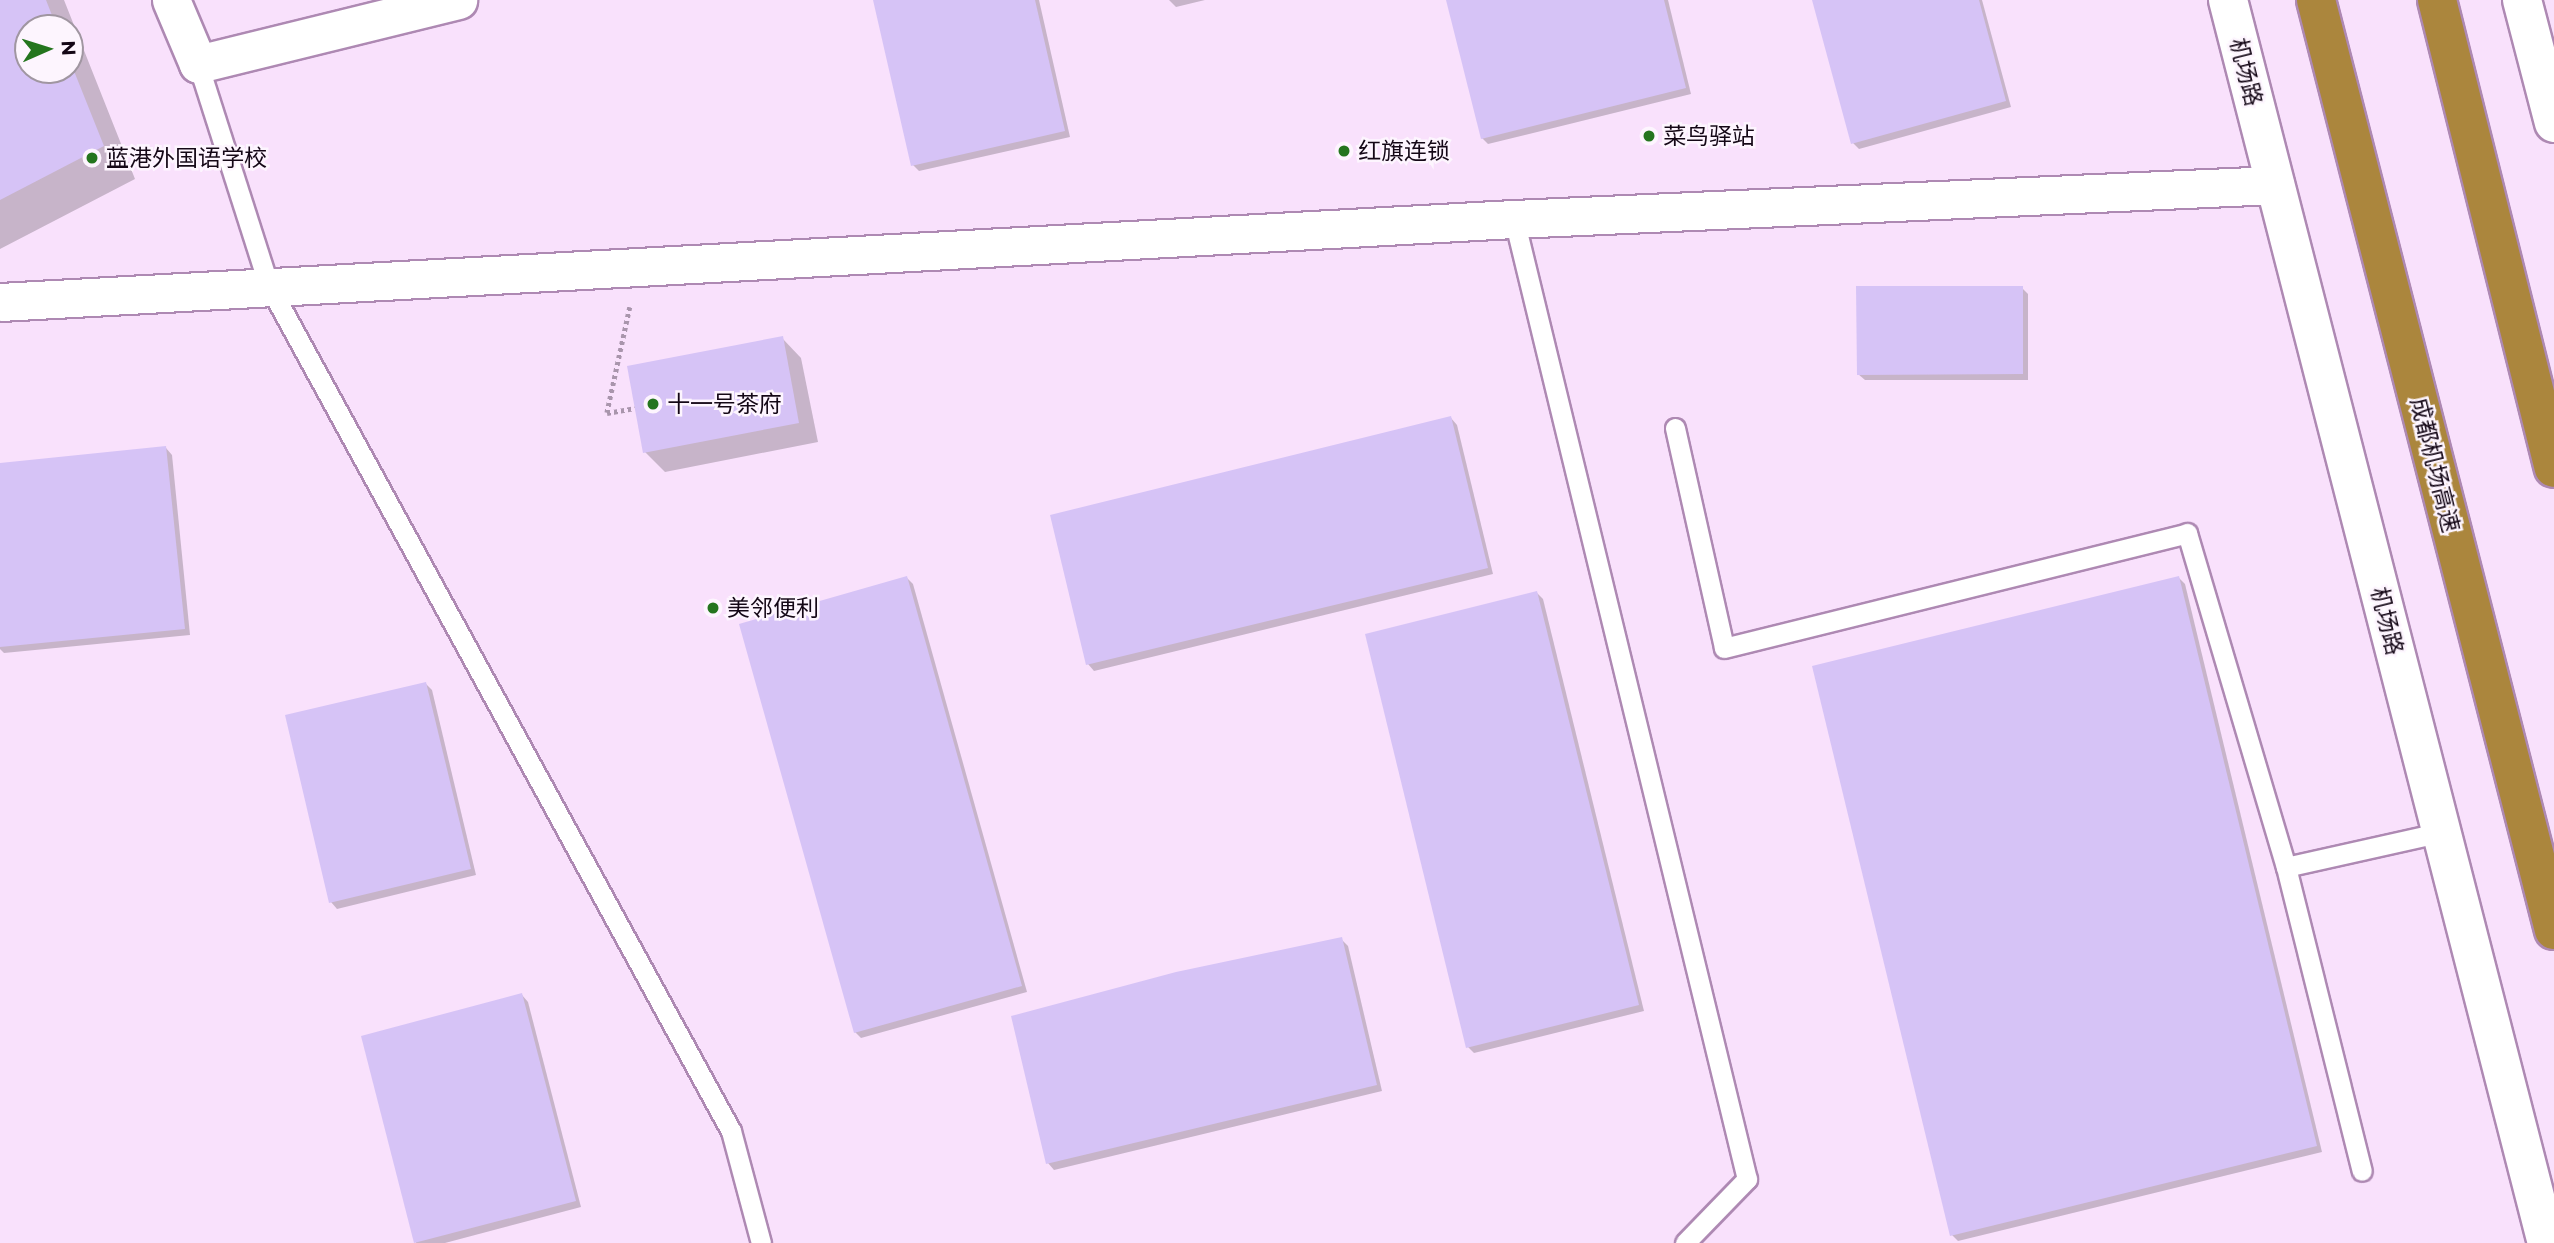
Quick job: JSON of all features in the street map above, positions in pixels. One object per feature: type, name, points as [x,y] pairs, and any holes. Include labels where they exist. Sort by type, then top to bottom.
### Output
[{"type":"highway","name":"成都机场高速","points":[[2316,0],[2554,930]]},
{"type":"highway","points":[[2437,0],[2554,468]]},
{"type":"main road","name":"机场路","points":[[2228,0],[2547,1243]]},
{"type":"main road","points":[[2522,0],[2554,123]]},
{"type":"street","points":[[171,0],[198,64],[458,0]]},
{"type":"street","points":[[0,302],[268,284],[1514,219],[2275,185]]},
{"type":"lane","points":[[198,64],[268,284],[731,1131],[761,1243]]},
{"type":"lane","points":[[1514,219],[1747,1179],[1685,1243]]},
{"type":"lane","points":[[1675,428],[1724,648],[2187,533],[2286,867],[2362,1171]]},
{"type":"lane","points":[[2286,867],[2442,832]]},
{"type":"path","points":[[635,408],[607,413],[639,265]]},
{"type":"building","points":[[0,0],[46,0],[52,14],[14,14],[14,84],[79,84],[104,146],[0,200]]},
{"type":"building","points":[[873,0],[1035,0],[1065,131],[911,166]]},
{"type":"building","points":[[1446,0],[1664,0],[1686,88],[1481,139]]},
{"type":"building","points":[[1812,0],[1979,0],[2006,101],[1851,144]]},
{"type":"building","points":[[1856,286],[2023,286],[2023,374],[1857,375]]},
{"type":"building","points":[[783,336],[799,423],[643,453],[627,366]]},
{"type":"building","points":[[1451,416],[1488,568],[1086,665],[1050,515]]},
{"type":"building","points":[[166,446],[185,629],[0,647],[0,463]]},
{"type":"building","points":[[907,576],[1022,986],[854,1033],[739,624]]},
{"type":"building","points":[[2179,576],[2317,1146],[1950,1236],[1812,666]]},
{"type":"building","points":[[1537,591],[1639,1005],[1466,1048],[1365,634]]},
{"type":"building","points":[[426,682],[471,869],[329,903],[285,715]]},
{"type":"building","points":[[1342,937],[1377,1085],[1046,1164],[1011,1016],[1176,972]]},
{"type":"building","points":[[522,993],[576,1201],[414,1243],[361,1036]]},
{"type":"place","name":"菜鸟驿站","points":[[1649,136]]},
{"type":"place","name":"红旗连锁","points":[[1344,151]]},
{"type":"place","name":"蓝港外国语学校","points":[[92,158]]},
{"type":"place","name":"十一号茶府","points":[[653,404]]},
{"type":"place","name":"美邻便利","points":[[713,608]]}]
